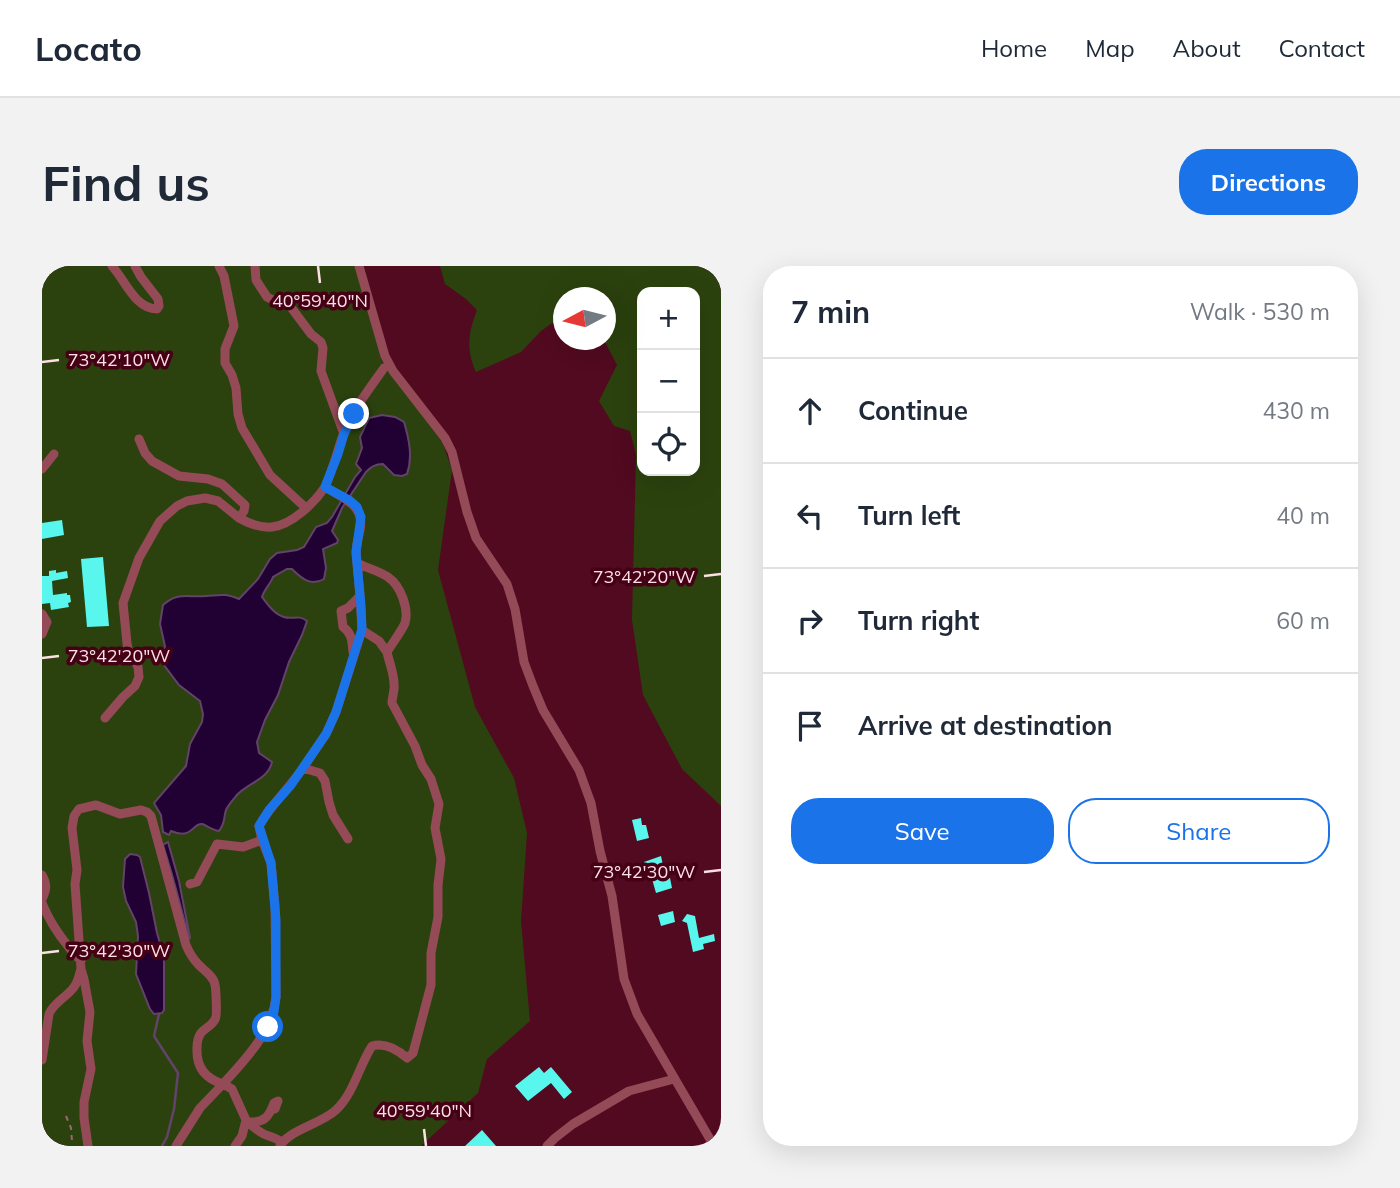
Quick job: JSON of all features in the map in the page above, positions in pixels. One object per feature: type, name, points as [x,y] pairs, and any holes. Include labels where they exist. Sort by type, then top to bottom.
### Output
[{"type":"street","points":[[112,266],[138,301],[157,309],[158,299],[135,266]]},
{"type":"street","points":[[219,266],[224,276],[234,326],[225,349],[225,363],[236,388],[242,428],[270,475],[306,508]]},
{"type":"street","points":[[254,266],[256,280],[267,297],[290,306],[311,334],[321,342],[323,348],[320,364],[323,380],[344,434]]},
{"type":"street","points":[[359,266],[385,356],[399,380],[445,438],[452,452],[476,538],[507,584],[524,662],[533,686],[543,710],[579,770],[591,803],[612,896],[624,979],[637,1014],[714,1146]]},
{"type":"street","points":[[105,718],[135,686],[139,677],[138,667],[128,649],[123,603],[139,558],[160,521],[177,506],[205,498],[218,501],[239,518],[256,525],[272,527],[286,522],[318,498],[325,487],[344,434],[384,368]]},
{"type":"street","points":[[139,439],[149,459],[168,471],[183,477],[208,479],[227,487],[245,505],[239,518]]},
{"type":"street","points":[[42,469],[54,454]]},
{"type":"street","points":[[176,1146],[200,1108],[253,1049],[268,1027],[274,1012],[275,906],[271,863],[259,826],[326,734],[336,712],[362,629],[356,541],[361,517],[357,507],[325,487]]},
{"type":"street","points":[[358,563],[393,581],[405,607],[405,625],[387,652]]},
{"type":"street","points":[[354,657],[352,638],[349,631],[343,627],[341,611],[360,596]]},
{"type":"street","points":[[42,614],[47,622],[42,634]]},
{"type":"street","points":[[88,1146],[84,1102],[91,1069],[87,1041],[90,1012],[81,965],[76,863],[72,841],[74,816],[79,809],[96,805],[120,814],[147,811],[151,816],[186,945],[215,985],[216,1016],[198,1038],[197,1059],[201,1070],[209,1079],[232,1089],[247,1121],[264,1134],[276,1138],[281,1144],[289,1136],[329,1116],[342,1104],[372,1046],[376,1044],[396,1049],[407,1058],[412,1053],[431,985],[441,859],[435,828],[439,804],[431,779],[392,703],[394,678],[387,652],[379,641],[362,629]]},
{"type":"street","points":[[303,768],[320,773],[325,781],[333,815],[348,839]]},
{"type":"street","points":[[190,884],[197,882],[217,844],[243,847],[262,839]]},
{"type":"street","points":[[42,875],[46,891],[42,901],[53,927],[81,965]]},
{"type":"street","points":[[42,1060],[51,1008],[76,985],[81,965]]},
{"type":"street","points":[[547,1146],[573,1124],[629,1091],[674,1079]]},
{"type":"street","points":[[247,1121],[258,1123],[278,1101],[275,1109]]},
{"type":"street","points":[[236,1145],[243,1136],[247,1121]]},
{"type":"path","points":[[66,1116],[71,1128],[72,1142]]},
{"type":"green space","points":[[42,266],[356,266],[382,361],[441,438],[452,470],[438,570],[475,707],[514,778],[527,833],[521,921],[530,1021],[487,1059],[478,1093],[421,1146],[42,1146]]},
{"type":"green space","points":[[440,266],[721,266],[721,806],[682,769],[643,695],[632,620],[636,455],[630,431],[614,426],[599,401],[617,365],[609,350],[616,350],[616,287],[553,287],[553,322],[521,352],[476,372],[469,341],[477,310],[445,284]]},
{"type":"shaded area","points":[[382,415],[404,422],[410,455],[407,474],[394,475],[383,464],[375,465],[366,472],[342,508],[332,531],[337,543],[323,549],[326,568],[324,579],[311,582],[292,569],[287,569],[273,577],[262,597],[280,616],[307,621],[257,742],[259,753],[272,762],[270,768],[231,803],[219,831],[199,824],[184,834],[171,831],[169,835],[163,832],[161,815],[154,803],[186,766],[190,744],[202,722],[203,714],[200,701],[179,685],[164,665],[165,646],[160,624],[163,605],[174,598],[184,596],[223,595],[239,599],[277,553],[304,547],[316,527],[327,523],[332,517],[361,470],[356,464],[362,448],[360,437],[369,418]]},
{"type":"shaded area","points":[[168,842],[179,881],[189,939],[163,845]]},
{"type":"shaded area","points":[[130,854],[140,857],[164,957],[162,1013],[154,1014],[150,1009],[136,974],[136,922],[123,887],[125,859]]},
{"type":"building","points":[[62,520],[64,535],[42,539],[42,523]]},
{"type":"building","points":[[103,557],[109,626],[87,627],[81,559]]},
{"type":"building","points":[[56,570],[56,573],[67,571],[68,578],[52,581],[53,595],[67,593],[71,602],[68,603],[69,607],[51,610],[50,603],[42,604],[42,576],[49,576],[49,571]]},
{"type":"building","points":[[641,818],[649,838],[637,841],[632,820]]},
{"type":"building","points":[[661,856],[666,879],[670,878],[672,888],[656,893],[644,862]]},
{"type":"building","points":[[673,911],[675,922],[661,926],[658,915]]},
{"type":"building","points":[[687,914],[695,916],[699,938],[714,934],[715,941],[703,944],[704,949],[693,952],[687,923],[682,921]]},
{"type":"building","points":[[539,1067],[544,1073],[551,1067],[572,1092],[564,1099],[551,1083],[528,1101],[515,1086]]},
{"type":"building","points":[[482,1130],[496,1146],[465,1146]]},
{"type":"waterway","points":[[159,1014],[154,1036],[178,1073],[174,1109],[162,1146]]},
{"type":"route","points":[[268,1027],[276,997],[276,920],[271,863],[259,826],[326,734],[336,712],[362,629],[356,552],[361,517],[357,507],[349,500],[325,487],[354,414]]}]
